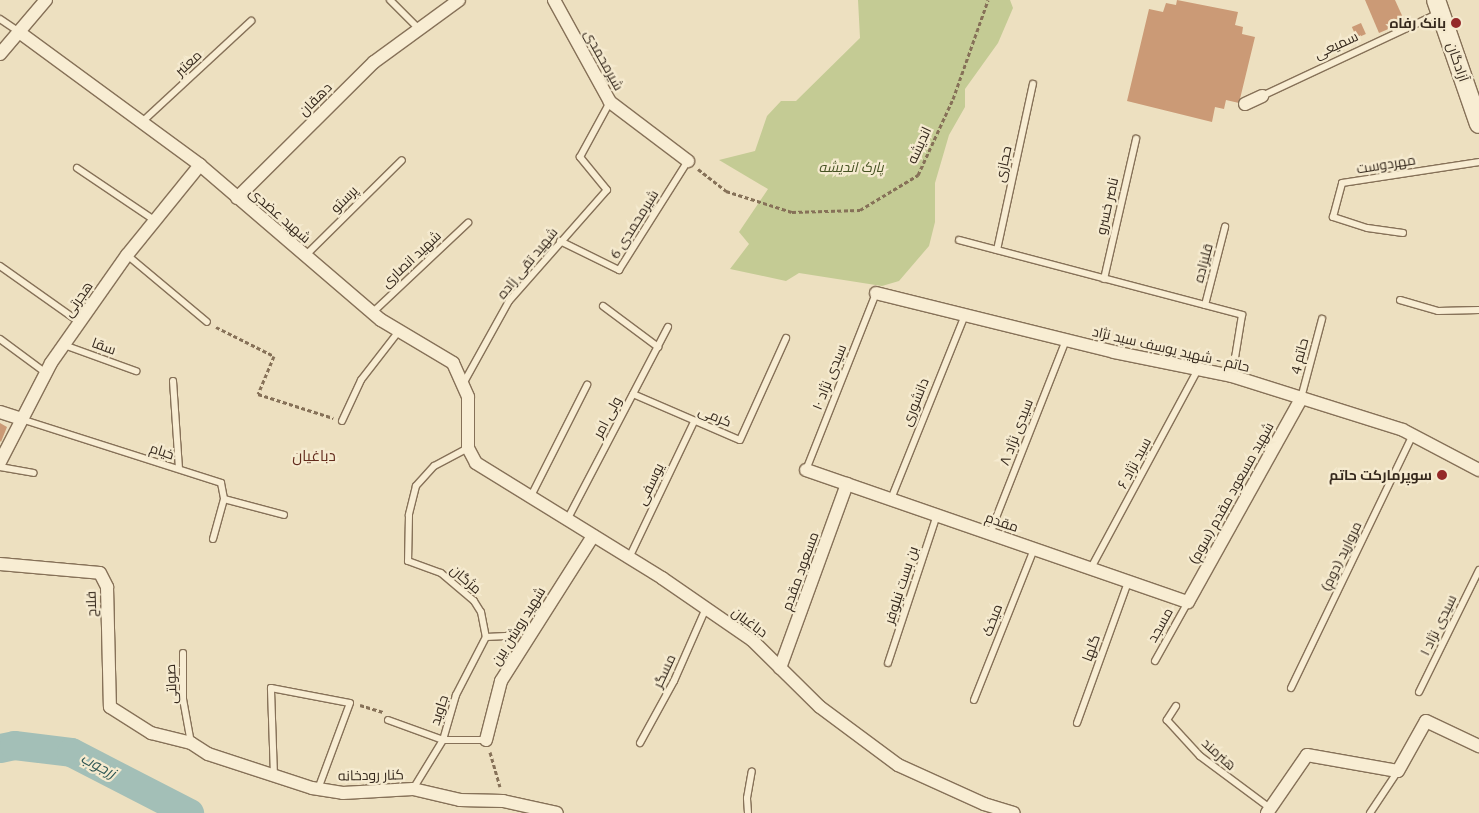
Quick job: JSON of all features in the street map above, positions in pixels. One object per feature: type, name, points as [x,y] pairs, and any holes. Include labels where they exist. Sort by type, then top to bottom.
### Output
[{"type":"main road","name":"آزادگان","points":[[1438,6],[1478,115]]},
{"type":"street","points":[[0,54],[46,0]]},
{"type":"street","name":"دهقان","points":[[237,198],[374,62],[459,0]]},
{"type":"street","name":"شیرمحمدی","points":[[554,0],[610,102],[688,161]]},
{"type":"street","name":"شهید عضدی","points":[[19,32],[200,166],[304,257],[372,313],[453,363],[463,385],[471,418],[468,448]]},
{"type":"street","name":"سمیعی","points":[[1245,104],[1262,96]]},
{"type":"street","name":"هجرتی","points":[[0,462],[46,373],[79,322],[154,220],[200,166]]},
{"type":"street","name":"حاتم - شهید یوسف سید نژاد","points":[[876,293],[1066,340],[1232,376],[1413,435],[1479,470]]},
{"type":"street","name":"شهید مسعود مقدم (سوم)","points":[[1188,602],[1301,398]]},
{"type":"street","points":[[0,412],[21,419]]},
{"type":"street","name":"دباغیان","points":[[468,448],[476,463],[629,558],[752,640],[820,707],[898,764],[984,804],[1014,813]]},
{"type":"street","name":"مقدم","points":[[806,470],[1188,602]]},
{"type":"street","name":"مسعود مقدم","points":[[780,668],[847,484]]},
{"type":"street","name":"شهید روشن بین","points":[[486,740],[501,681],[593,536]]},
{"type":"street","name":"فلاح","points":[[0,564],[100,572],[107,587],[110,707]]},
{"type":"street","name":"کنار رودخانه","points":[[110,707],[151,733],[191,744],[208,754],[318,789],[343,793],[413,789],[460,800],[503,801],[557,813]]},
{"type":"street","points":[[1270,811],[1307,755],[1398,771],[1426,721],[1479,746]]},
{"type":"lane","points":[[390,0],[419,29]]},
{"type":"lane","name":"سمیعی","points":[[1262,96],[1438,6]]},
{"type":"lane","points":[[0,20],[19,32]]},
{"type":"lane","name":"معتبر","points":[[141,123],[251,21]]},
{"type":"lane","name":"حجازی","points":[[997,250],[1034,84]]},
{"type":"lane","name":"شهید تقی زاده","points":[[463,385],[509,301],[607,190],[580,157],[610,102]]},
{"type":"lane","name":"ناصر خسرو","points":[[1104,278],[1136,139]]},
{"type":"lane","name":"پرستو","points":[[304,257],[402,160]]},
{"type":"lane","name":"شیرمحمدی 6","points":[[560,241],[620,270],[688,161]]},
{"type":"lane","name":"مهردوست","points":[[1403,233],[1367,228],[1333,216],[1342,183],[1479,162]]},
{"type":"lane","points":[[77,168],[154,220]]},
{"type":"lane","name":"شهید انصاری","points":[[372,313],[468,223]]},
{"type":"lane","name":"قلیزاده","points":[[1205,305],[1225,227]]},
{"type":"lane","points":[[959,240],[1242,315],[1232,376]]},
{"type":"lane","points":[[127,255],[206,322]]},
{"type":"lane","points":[[0,266],[79,322]]},
{"type":"lane","name":"سیدی نژاد ۱۰","points":[[806,470],[876,293]]},
{"type":"lane","points":[[1400,300],[1438,311],[1479,310]]},
{"type":"lane","points":[[603,306],[658,347]]},
{"type":"lane","name":"دانشوری","points":[[891,499],[965,315]]},
{"type":"lane","name":"حاتم 4","points":[[1301,398],[1322,319]]},
{"type":"lane","name":"ولی امر","points":[[567,520],[668,327]]},
{"type":"lane","points":[[342,421],[361,380],[399,331]]},
{"type":"lane","name":"کرمی","points":[[633,394],[694,422],[740,440],[786,338]]},
{"type":"lane","points":[[0,339],[46,373]]},
{"type":"lane","name":"سیدی نژاد ۸","points":[[990,533],[1066,340]]},
{"type":"lane","name":"سقا","points":[[64,345],[136,371]]},
{"type":"lane","name":"سید نژاد ۶","points":[[1091,568],[1198,369]]},
{"type":"lane","points":[[173,380],[179,469]]},
{"type":"lane","points":[[530,498],[587,385]]},
{"type":"lane","name":"خیام","points":[[21,419],[221,483],[224,499]]},
{"type":"lane","name":"یوسفی","points":[[629,558],[694,422]]},
{"type":"lane","name":"مروارید (دوم)","points":[[1291,688],[1413,435]]},
{"type":"lane","name":"مژگان","points":[[468,448],[434,466],[416,486],[409,515],[408,561],[441,573],[474,601],[481,612],[486,637]]},
{"type":"lane","points":[[0,467],[33,473]]},
{"type":"lane","points":[[213,539],[224,499],[284,515]]},
{"type":"lane","name":"بن بست نیلوفر","points":[[888,663],[937,515]]},
{"type":"lane","name":"میخک","points":[[974,700],[1034,549]]},
{"type":"lane","name":"سیدی نژاد ۱","points":[[1419,692],[1479,570]]},
{"type":"lane","name":"گلها","points":[[1077,723],[1128,582]]},
{"type":"lane","name":"مسجد","points":[[1155,661],[1188,602]]},
{"type":"lane","name":"مسگر","points":[[640,743],[674,681],[706,608]]},
{"type":"lane","points":[[486,637],[506,636],[536,626]]},
{"type":"lane","name":"جاوید","points":[[413,789],[442,740],[456,695],[486,637]]},
{"type":"lane","name":"صولتی","points":[[182,653],[182,699],[191,744]]},
{"type":"lane","points":[[274,776],[271,688],[350,703],[318,789]]},
{"type":"lane","name":"هنرمند","points":[[1176,706],[1167,720],[1200,756],[1270,811]]},
{"type":"lane","points":[[388,720],[442,740],[486,740]]},
{"type":"lane","points":[[748,813],[747,798],[752,771]]},
{"type":"lane","points":[[1370,813],[1398,771]]},
{"type":"path","name":"اندیشه","points":[[688,161],[726,190],[792,212],[860,210],[918,175],[953,99],[988,0]]},
{"type":"path","points":[[206,322],[274,356],[258,394],[342,421]]},
{"type":"path","points":[[350,703],[382,712],[388,720]]},
{"type":"path","points":[[486,740],[503,801]]},
{"type":"green space","name":"پارک اندیشه","points":[[858,0],[1010,0],[1013,8],[998,43],[965,89],[965,107],[949,135],[935,183],[935,222],[929,246],[899,281],[882,286],[799,273],[786,281],[730,269],[749,244],[739,232],[768,189],[719,160],[755,151],[767,116],[781,101],[796,101],[860,38]]},
{"type":"building","points":[[1177,0],[1238,12],[1235,25],[1243,27],[1242,34],[1255,37],[1239,103],[1226,100],[1224,109],[1215,107],[1212,122],[1127,101],[1149,9],[1163,12],[1166,3],[1176,5]]},
{"type":"building","points":[[1365,0],[1395,0],[1405,22],[1379,33]]},
{"type":"building","points":[[1361,23],[1366,34],[1357,38],[1352,27]]},
{"type":"building","points":[[0,423],[7,427],[1,442],[0,441]]},
{"type":"waterway","name":"زرجوب","points":[[0,748],[14,745],[71,752],[189,813]]},
{"type":"place","name":"بانک رفاه","points":[[1456,23]]},
{"type":"place","name":"سوپرمارکت حاتم","points":[[1442,475]]},
{"type":"district","name":"دباغیان","points":[[314,457]]}]
